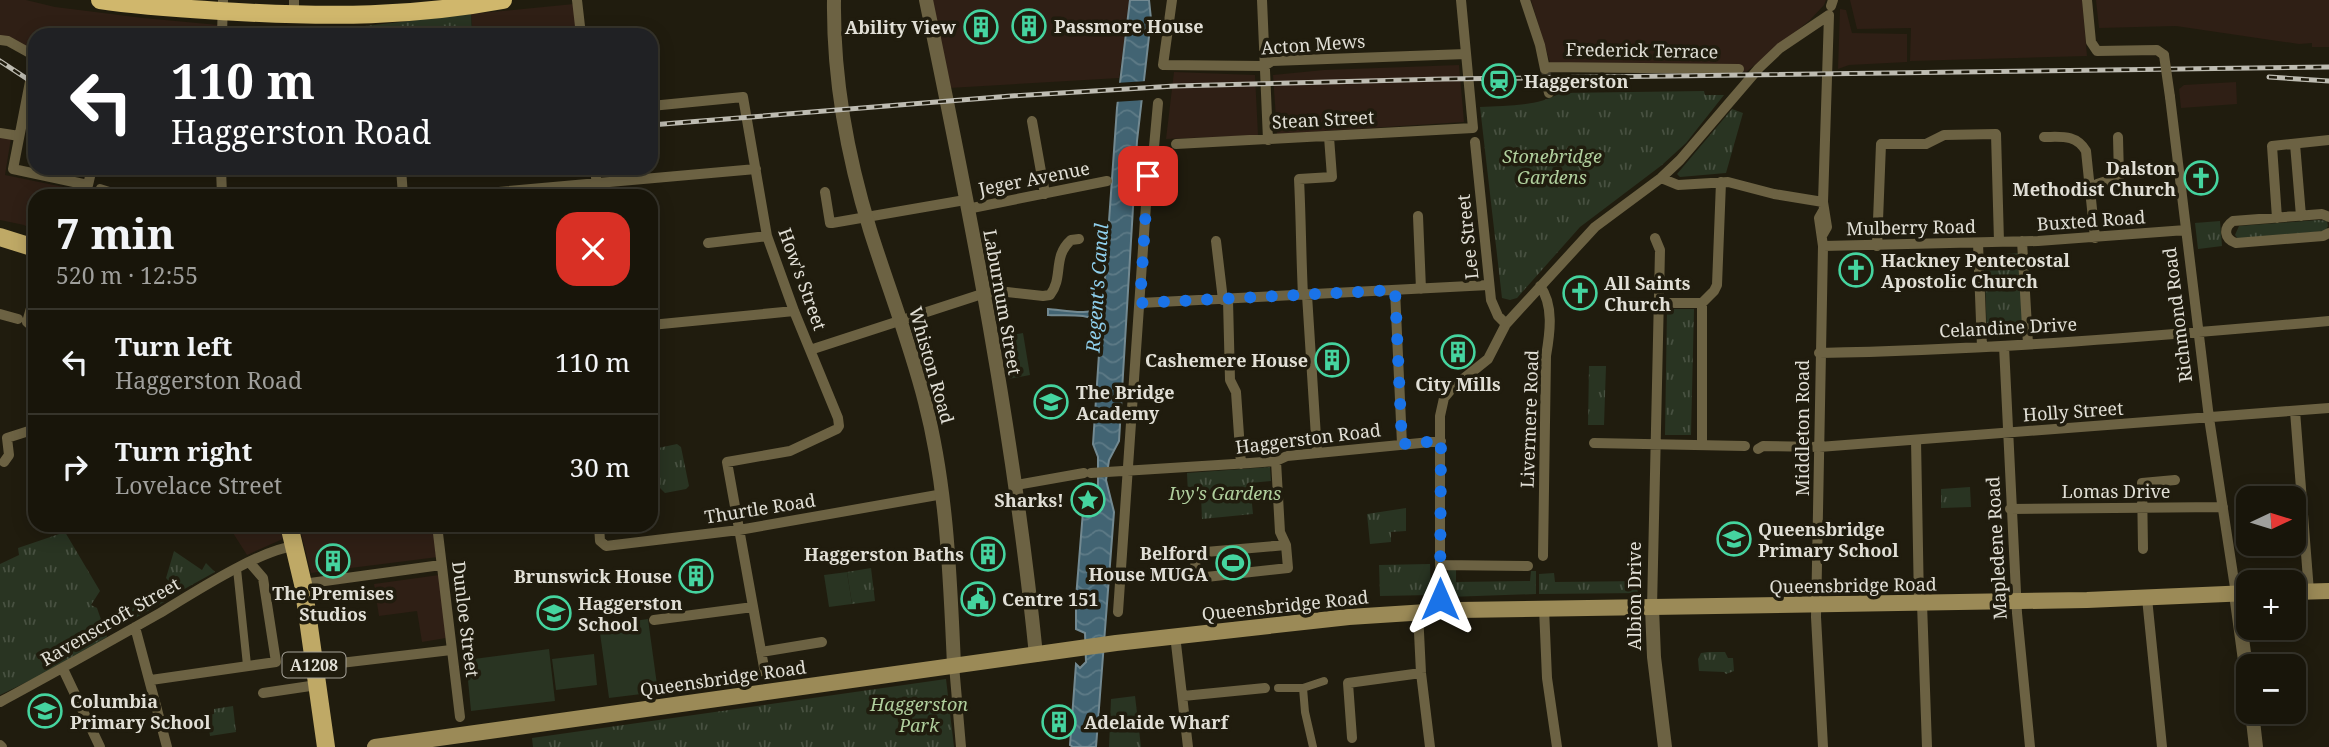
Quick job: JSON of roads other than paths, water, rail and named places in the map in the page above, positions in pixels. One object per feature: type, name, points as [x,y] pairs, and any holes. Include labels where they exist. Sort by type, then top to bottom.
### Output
[{"type":"highway","points":[[100,0],[396,15],[503,0]]},
{"type":"main road","points":[[0,237],[28,246]]},
{"type":"main road","name":"A1208","points":[[291,532],[303,584],[326,747]]},
{"type":"main road","points":[[2306,592],[2329,591]]},
{"type":"main road","name":"Queensbridge Road","points":[[375,747],[1113,643],[1326,619],[1418,612],[1544,608],[2016,601],[2236,593]]},
{"type":"street","points":[[577,0],[580,28]]},
{"type":"street","name":"Whiston Road","points":[[834,0],[837,88],[867,218],[926,403],[943,494],[961,747]]},
{"type":"street","name":"Laburnum Street","points":[[926,0],[966,205],[1044,654]]},
{"type":"street","name":"Acton Mews","points":[[1172,0],[1163,65],[1264,66],[1272,61],[1466,54]]},
{"type":"street","points":[[1262,0],[1268,140]]},
{"type":"street","points":[[1461,0],[1466,54]]},
{"type":"street","name":"Frederick Terrace","points":[[1525,0],[1545,68],[1739,69]]},
{"type":"street","name":"Richmond Road","points":[[2087,0],[2091,42],[2097,51],[2161,52],[2170,97],[2209,418],[2223,508],[2237,570]]},
{"type":"street","points":[[222,28],[223,6]]},
{"type":"street","points":[[1440,611],[1440,416],[1444,398],[1453,387],[1492,355],[1506,324],[1595,226],[1661,178],[1692,147],[1768,59],[1831,7]]},
{"type":"street","name":"Middleton Road","points":[[1823,747],[1816,604],[1819,354],[1823,240],[1827,227],[1823,206],[1831,7]]},
{"type":"street","points":[[0,40],[8,41],[28,52]]},
{"type":"street","name":"Stean Street","points":[[1154,147],[1473,128],[1466,54]]},
{"type":"street","points":[[28,91],[12,164],[13,169],[28,173]]},
{"type":"street","name":"How's Street","points":[[658,105],[743,97],[767,236],[839,426],[798,449],[727,462],[739,530]]},
{"type":"street","points":[[1118,612],[1150,155],[1154,147],[1158,103]]},
{"type":"street","points":[[1032,121],[1045,194]]},
{"type":"street","points":[[0,133],[19,136]]},
{"type":"street","points":[[1877,246],[1881,144],[1931,144],[1944,135],[1996,134],[1999,242]]},
{"type":"street","points":[[2044,137],[2066,136],[2080,142],[2088,157],[2095,238]]},
{"type":"street","points":[[1317,453],[1300,243],[1302,234],[1299,179],[1332,177],[1329,137]]},
{"type":"street","points":[[2091,192],[2097,184],[2119,177],[2118,137]]},
{"type":"street","points":[[2277,218],[2272,146],[2329,140]]},
{"type":"street","name":"Lee Street","points":[[1475,142],[1489,285],[1493,308],[1506,324]]},
{"type":"street","points":[[2295,144],[2301,216]]},
{"type":"street","points":[[605,189],[756,169]]},
{"type":"street","points":[[37,175],[88,185],[90,175]]},
{"type":"street","points":[[1661,178],[1678,185],[1721,182],[1823,206]]},
{"type":"street","name":"Jeger Avenue","points":[[825,192],[830,223],[1045,194],[1107,181]]},
{"type":"street","points":[[1655,238],[1660,250],[1659,303],[1702,303],[1717,285],[1721,182]]},
{"type":"street","points":[[2329,217],[2322,214],[2233,221],[2226,229],[2227,238],[2236,243],[2323,236],[2329,233]]},
{"type":"street","points":[[1418,216],[1421,289]]},
{"type":"street","name":"Buxted Road","points":[[1999,242],[2095,238],[2186,230]]},
{"type":"street","points":[[709,243],[767,236]]},
{"type":"street","points":[[810,350],[982,295],[1007,292],[1050,295],[1057,281],[1060,254],[1071,240],[1079,239]]},
{"type":"street","name":"Mulberry Road","points":[[1823,240],[1877,246],[1999,242]]},
{"type":"street","points":[[1216,241],[1226,300],[1230,380],[1236,392],[1241,464]]},
{"type":"street","points":[[2022,241],[2028,344]]},
{"type":"street","points":[[1978,243],[1982,347]]},
{"type":"street","points":[[1140,303],[1489,285]]},
{"type":"street","name":"Livermere Road","points":[[1540,286],[1549,307],[1549,340],[1545,356],[1543,556]]},
{"type":"street","points":[[1395,290],[1402,444]]},
{"type":"street","name":"Albion Drive","points":[[1659,303],[1652,608],[1654,657],[1665,747]]},
{"type":"street","points":[[1702,303],[1702,445]]},
{"type":"street","points":[[658,325],[794,311]]},
{"type":"street","points":[[0,314],[27,323]]},
{"type":"street","name":"Celandine Drive","points":[[1819,354],[2004,346],[2329,321]]},
{"type":"street","name":"Mapledene Road","points":[[2004,346],[2010,509],[2030,747]]},
{"type":"street","name":"Holly Street","points":[[1758,449],[1763,446],[1818,447],[2329,408]]},
{"type":"street","points":[[2295,411],[2301,570]]},
{"type":"street","points":[[7,459],[7,438],[28,431]]},
{"type":"street","points":[[1916,440],[1927,747]]},
{"type":"street","name":"Haggerston Road","points":[[1016,485],[1087,473],[1276,461],[1287,456],[1441,441]]},
{"type":"street","points":[[1594,443],[1745,446]]},
{"type":"street","points":[[1276,461],[1280,532],[1286,545],[1288,568],[1196,578],[1194,553],[1286,545]]},
{"type":"street","points":[[2143,549],[2142,483],[2175,480]]},
{"type":"street","name":"Thurtle Road","points":[[599,532],[600,541],[606,546],[739,530],[943,494]]},
{"type":"street","name":"Lomas Drive","points":[[2010,509],[2223,508]]},
{"type":"street","points":[[739,530],[765,673]]},
{"type":"street","name":"Dunloe Street","points":[[438,532],[460,717]]},
{"type":"street","name":"Ravenscroft Street","points":[[0,702],[237,569],[278,549],[295,547]]},
{"type":"street","points":[[151,680],[276,662],[263,578],[250,563]]},
{"type":"street","points":[[303,584],[441,565]]},
{"type":"street","points":[[1440,565],[1528,566]]},
{"type":"street","points":[[237,569],[247,665]]},
{"type":"street","points":[[2147,598],[2162,747]]},
{"type":"street","points":[[654,620],[753,607]]},
{"type":"street","points":[[1544,608],[1547,678],[1557,747]]},
{"type":"street","points":[[1418,612],[1421,673],[1430,747]]},
{"type":"street","points":[[135,627],[167,747]]},
{"type":"street","points":[[1175,635],[1188,747]]},
{"type":"street","points":[[761,652],[822,642]]},
{"type":"street","points":[[314,666],[452,650]]},
{"type":"street","points":[[63,669],[100,747]]},
{"type":"street","points":[[1352,738],[1348,683],[1421,673]]},
{"type":"street","points":[[1278,688],[1303,688],[1324,681]]},
{"type":"street","points":[[263,693],[317,685]]},
{"type":"street","points":[[1183,696],[1265,688]]},
{"type":"street","points":[[1303,688],[1313,747]]},
{"type":"street","points":[[2253,724],[2256,747]]},
{"type":"water","points":[[1130,0],[1149,0],[1151,19],[1137,141],[1119,441],[1109,460],[1106,480],[1114,512],[1096,747],[1073,747],[1070,745],[1076,664],[1080,668],[1086,662],[1085,633],[1076,629],[1084,499],[1098,486],[1098,457],[1093,444],[1101,324],[1083,316],[1048,315],[1048,309],[1084,312],[1103,306],[1117,108]]},
{"type":"tunnel","points":[[1545,69],[1548,89]]},
{"type":"railway","points":[[0,61],[28,79]]},
{"type":"railway","points":[[658,124],[1011,96],[1175,86],[1443,79],[2329,67]]},
{"type":"railway","points":[[2269,77],[2329,81]]},
{"type":"place","name":"Passmore House","points":[[1029,26]]},
{"type":"place","name":"Ability View","points":[[981,27]]},
{"type":"place","name":"Haggerston","points":[[1499,81]]},
{"type":"place","name":"Dalston Methodist Church","points":[[2201,178]]},
{"type":"place","name":"Hackney Pentecostal Apostolic Church","points":[[1856,270]]},
{"type":"place","name":"All Saints Church","points":[[1580,293]]},
{"type":"place","name":"City Mills","points":[[1458,352]]},
{"type":"place","name":"Cashemere House","points":[[1332,360]]},
{"type":"place","name":"The Bridge Academy","points":[[1051,402]]},
{"type":"place","name":"Sharks!","points":[[1088,500]]},
{"type":"place","name":"Queensbridge Primary School","points":[[1734,539]]},
{"type":"place","name":"Haggerston Baths","points":[[988,554]]},
{"type":"place","name":"The Premises Studios","points":[[333,561]]},
{"type":"place","name":"Belford House MUGA","points":[[1233,563]]},
{"type":"place","name":"Brunswick House","points":[[696,576]]},
{"type":"place","name":"Centre 151","points":[[978,599]]},
{"type":"place","name":"Haggerston School","points":[[554,613]]},
{"type":"place","name":"Columbia Primary School","points":[[45,711]]},
{"type":"place","name":"Adelaide Wharf","points":[[1059,722]]},
{"type":"park label","name":"Stonebridge Gardens","points":[[1552,166]]},
{"type":"park label","name":"Ivy's Gardens","points":[[1225,493]]},
{"type":"park label","name":"Haggerston Park","points":[[919,714]]},
{"type":"water label","name":"Regent's Canal","points":[[1097,288]]}]
